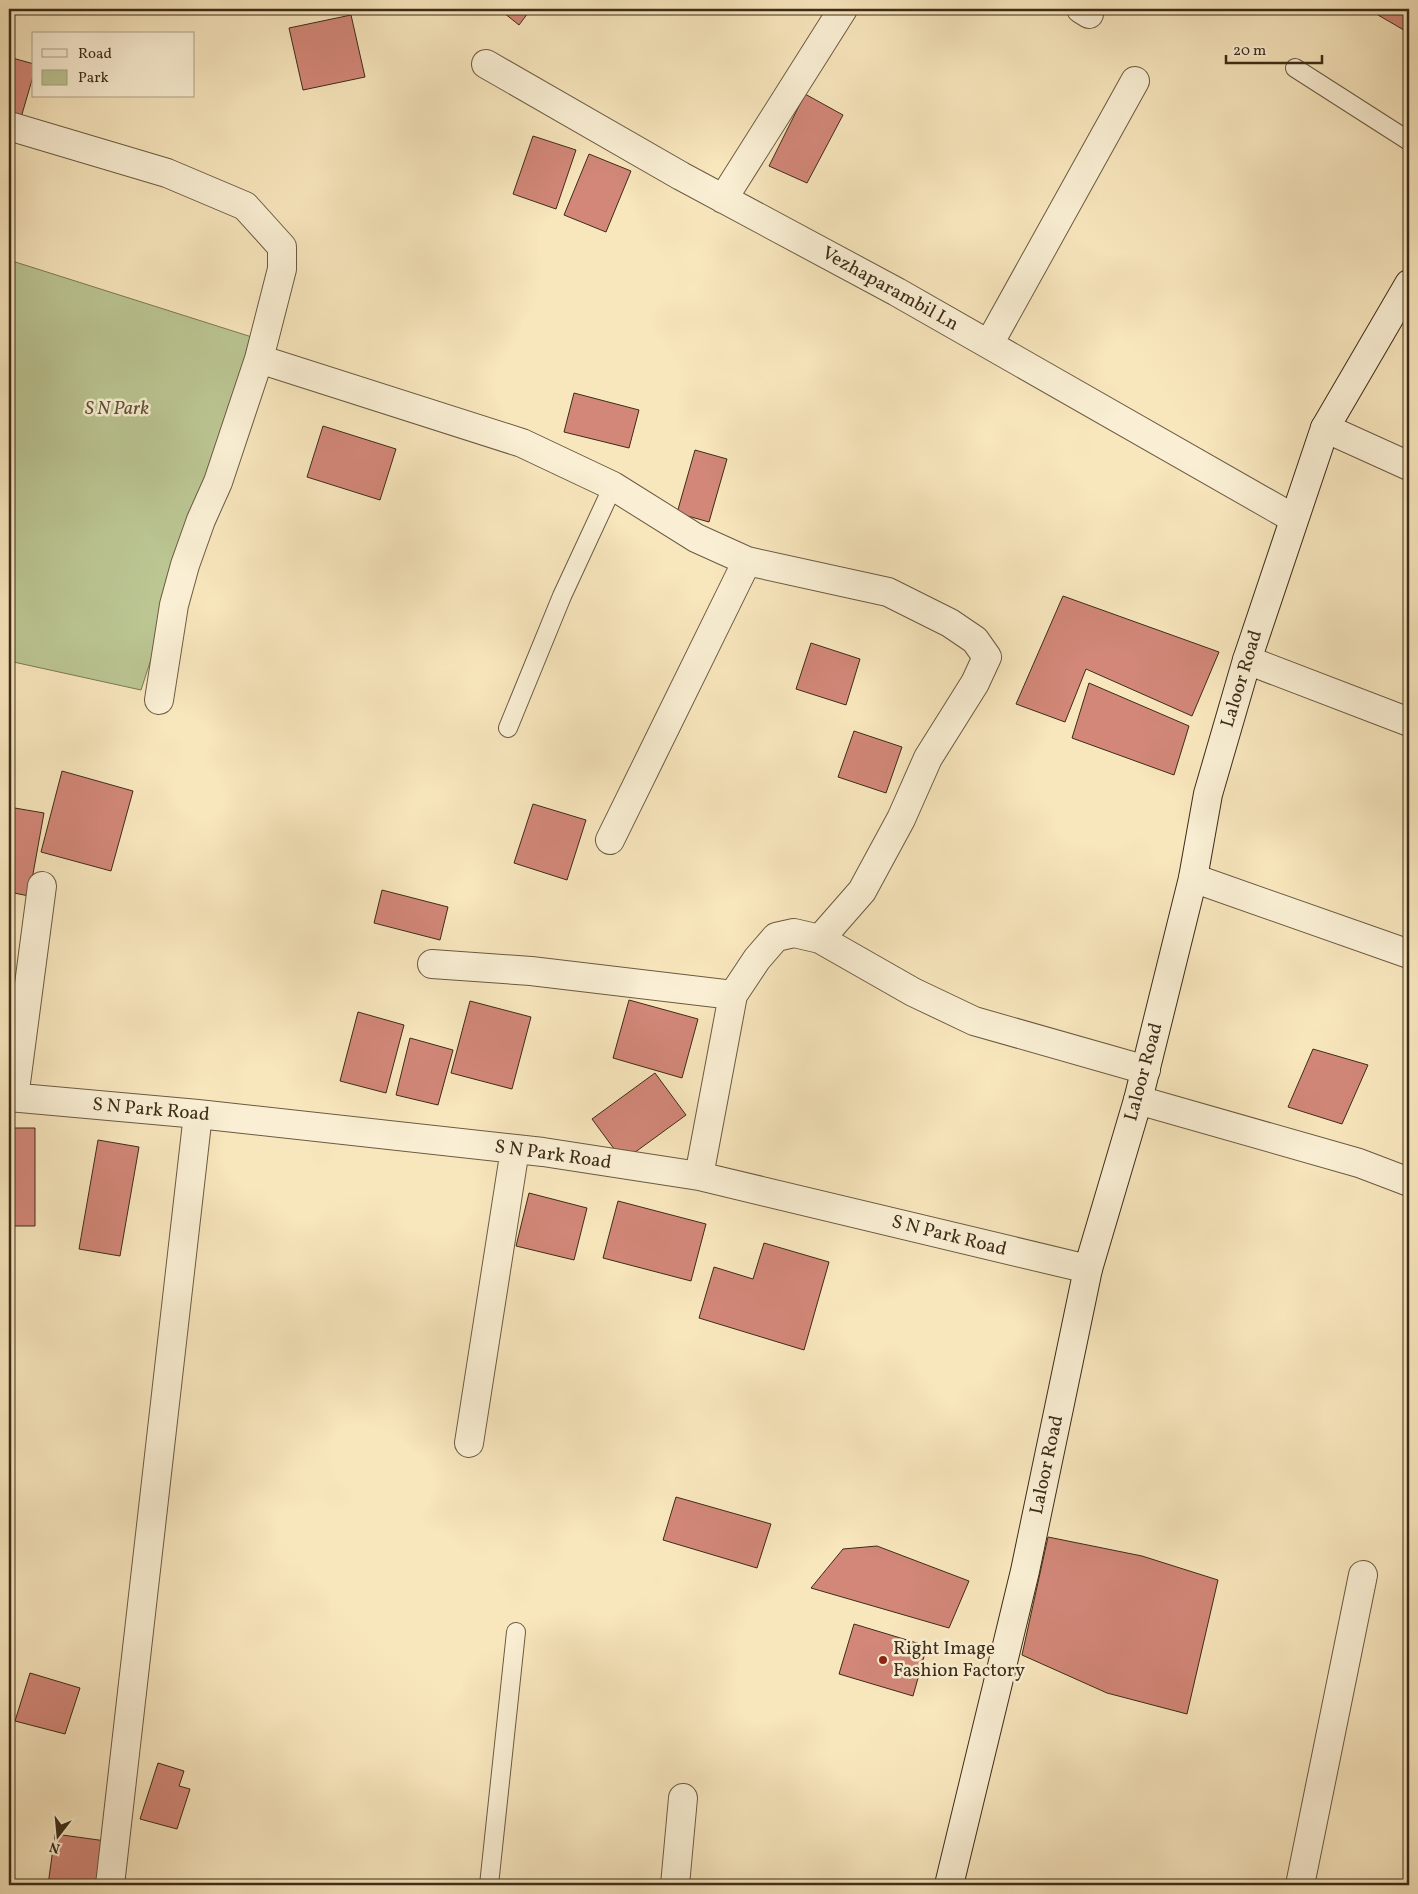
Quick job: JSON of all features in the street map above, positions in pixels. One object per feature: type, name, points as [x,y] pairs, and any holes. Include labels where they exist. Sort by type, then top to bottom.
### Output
[{"type":"street","points":[[723,199],[843,9]]},
{"type":"street","name":"Vezhaparambil Ln","points":[[486,64],[723,199],[897,292],[1293,518]]},
{"type":"street","points":[[988,344],[1135,81]]},
{"type":"street","points":[[9,126],[167,173],[245,206],[282,247],[282,269],[259,359],[218,482],[201,520],[185,565],[174,605],[159,700]]},
{"type":"street","name":"Laloor Road","points":[[949,1885],[1025,1572],[1088,1270],[1146,1070],[1193,878],[1208,794],[1247,660],[1293,518],[1325,428],[1409,284]]},
{"type":"street","points":[[259,359],[522,443],[613,486],[696,538],[747,561],[888,592],[950,623],[975,640],[987,657],[975,683],[928,758],[901,819],[862,891],[820,939]]},
{"type":"street","points":[[1325,428],[1409,466]]},
{"type":"street","points":[[610,840],[747,561]]},
{"type":"street","points":[[1247,660],[1409,722]]},
{"type":"street","points":[[1193,878],[1409,954]]},
{"type":"street","points":[[12,1098],[42,886]]},
{"type":"street","points":[[699,1176],[732,995],[776,937],[794,933],[820,939],[913,992],[974,1021],[1146,1070]]},
{"type":"street","points":[[432,964],[540,972],[732,995]]},
{"type":"street","name":"S N Park Road","points":[[12,1098],[198,1114],[515,1149],[699,1176],[1088,1270]]},
{"type":"street","points":[[1138,1100],[1359,1163],[1409,1182]]},
{"type":"street","points":[[110,1885],[198,1114]]},
{"type":"street","points":[[468,1442],[515,1149]]},
{"type":"street","points":[[1300,1885],[1362,1575]]},
{"type":"street","points":[[674,1885],[683,1798]]},
{"type":"lane","points":[[1296,68],[1409,141]]},
{"type":"lane","points":[[508,728],[562,596],[613,486]]},
{"type":"lane","points":[[489,1885],[516,1632]]},
{"type":"green space","name":"S N Park","points":[[9,260],[255,338],[141,690],[9,661]]},
{"type":"building","points":[[499,9],[531,9],[519,25]]},
{"type":"building","points":[[1381,9],[1409,9],[1409,33],[1378,15]]},
{"type":"building","points":[[351,15],[365,77],[303,90],[289,28]]},
{"type":"building","points":[[9,57],[32,63],[32,80],[20,121],[9,118]]},
{"type":"building","points":[[805,94],[843,115],[807,183],[769,166]]},
{"type":"building","points":[[533,136],[576,150],[556,209],[513,194]]},
{"type":"building","points":[[589,154],[631,171],[606,232],[564,215]]},
{"type":"building","points":[[574,393],[639,410],[629,448],[564,432]]},
{"type":"building","points":[[323,426],[396,449],[380,500],[307,477]]},
{"type":"building","points":[[695,450],[727,459],[709,522],[677,513]]},
{"type":"building","points":[[1063,596],[1219,652],[1192,716],[1086,669],[1065,722],[1016,704]]},
{"type":"building","points":[[811,643],[860,659],[846,705],[796,689]]},
{"type":"building","points":[[1089,683],[1189,726],[1174,775],[1072,738]]},
{"type":"building","points":[[854,731],[902,747],[886,793],[838,777]]},
{"type":"building","points":[[62,771],[133,791],[111,871],[41,852]]},
{"type":"building","points":[[533,804],[586,820],[567,880],[514,863]]},
{"type":"building","points":[[9,807],[44,813],[29,896],[9,892]]},
{"type":"building","points":[[382,890],[448,907],[440,940],[374,923]]},
{"type":"building","points":[[9,953],[14,953],[9,1021]]},
{"type":"building","points":[[629,1000],[698,1019],[682,1078],[613,1058]]},
{"type":"building","points":[[470,1001],[531,1017],[512,1089],[451,1073]]},
{"type":"building","points":[[358,1012],[404,1025],[386,1093],[340,1081]]},
{"type":"building","points":[[410,1038],[453,1050],[438,1105],[396,1095]]},
{"type":"building","points":[[1313,1049],[1368,1065],[1342,1124],[1288,1107]]},
{"type":"building","points":[[655,1073],[686,1115],[623,1161],[592,1119]]},
{"type":"building","points":[[9,1128],[35,1128],[35,1226],[9,1226]]},
{"type":"building","points":[[98,1140],[139,1147],[120,1256],[79,1249]]},
{"type":"building","points":[[529,1193],[587,1208],[574,1260],[516,1246]]},
{"type":"building","points":[[618,1201],[706,1224],[691,1281],[603,1258]]},
{"type":"building","points":[[764,1243],[829,1262],[804,1350],[699,1318],[714,1267],[753,1279]]},
{"type":"building","points":[[676,1497],[771,1524],[757,1568],[663,1540]]},
{"type":"building","points":[[1048,1537],[1142,1556],[1218,1580],[1187,1714],[1107,1693],[1022,1655]]},
{"type":"building","points":[[877,1546],[969,1581],[949,1628],[811,1588],[843,1549]]},
{"type":"building","name":"Right Image Fashion Factory","points":[[854,1624],[927,1646],[913,1696],[839,1674]]},
{"type":"building","points":[[30,1673],[80,1688],[65,1734],[15,1721]]},
{"type":"building","points":[[158,1763],[184,1771],[179,1786],[190,1789],[177,1829],[140,1819]]},
{"type":"building","points":[[55,1834],[106,1841],[99,1885],[48,1885]]},
{"type":"place","name":"Right Image Fashion Factory","points":[[883,1660]]}]
